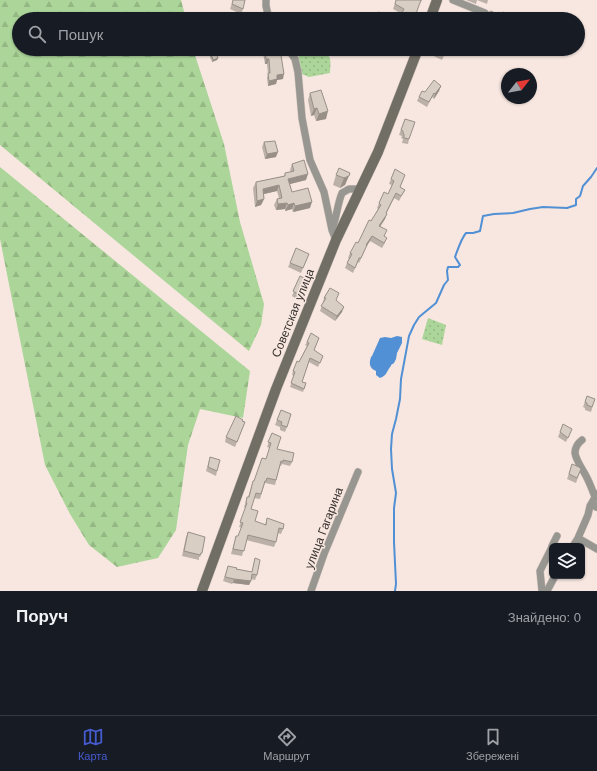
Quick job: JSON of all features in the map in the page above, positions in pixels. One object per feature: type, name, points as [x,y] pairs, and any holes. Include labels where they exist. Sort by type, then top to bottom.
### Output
[{"type":"main road","points":[[433,12],[437,0]]},
{"type":"main road","name":"Советская улица","points":[[202,591],[276,389],[336,240],[378,152],[415,56]]},
{"type":"street","points":[[266,0],[267,12]]},
{"type":"street","points":[[453,0],[483,12]]},
{"type":"street","points":[[293,56],[298,72],[302,118],[310,160],[324,192],[332,230],[336,240]]},
{"type":"street","points":[[332,230],[336,220],[339,200],[342,193],[349,190],[361,189]]},
{"type":"street","points":[[325,197],[339,200]]},
{"type":"street","points":[[575,543],[596,495],[575,453],[576,448],[582,440]]},
{"type":"street","name":"улица Гагарина","points":[[311,591],[324,554],[358,472]]},
{"type":"street","points":[[588,515],[597,507]]},
{"type":"street","points":[[554,543],[557,536]]},
{"type":"street","points":[[578,538],[597,549]]},
{"type":"street","points":[[542,591],[540,572],[549,552]]},
{"type":"street","points":[[547,591],[554,579]]},
{"type":"green space","points":[[0,0],[181,0],[184,12],[12,12],[12,56],[195,56],[224,144],[240,222],[264,304],[261,325],[249,351],[0,145]]},
{"type":"green space","points":[[299,56],[329,56],[330,73],[309,77],[302,74]]},
{"type":"green space","points":[[0,167],[250,371],[243,418],[200,409],[188,445],[176,530],[158,558],[117,567],[89,545],[70,514],[45,465],[0,239]]},
{"type":"green space","points":[[428,318],[446,325],[442,345],[422,339]]},
{"type":"water","points":[[397,336],[402,337],[402,343],[396,359],[386,374],[380,378],[376,375],[376,371],[371,367],[371,357],[380,338],[391,338]]},
{"type":"building","points":[[233,0],[245,0],[243,9],[232,4]]},
{"type":"building","points":[[396,0],[421,0],[417,12],[402,12],[404,9],[395,4]]},
{"type":"building","points":[[212,56],[217,56],[218,58],[213,60]]},
{"type":"building","points":[[266,56],[281,56],[284,74],[277,75],[277,79],[269,81],[269,59],[266,59]]},
{"type":"building","points":[[434,80],[441,86],[435,94],[434,93],[429,102],[419,97],[422,91],[425,92]]},
{"type":"building","points":[[321,90],[328,111],[319,114],[317,108],[314,109],[310,93]]},
{"type":"building","points":[[405,119],[415,122],[409,139],[404,138],[403,131],[401,130]]},
{"type":"building","points":[[275,141],[278,152],[267,154],[264,142]]},
{"type":"building","points":[[304,160],[308,174],[288,179],[292,192],[308,188],[312,202],[295,206],[294,203],[288,205],[287,203],[278,204],[277,199],[282,198],[279,185],[263,189],[264,199],[257,201],[256,182],[285,176],[285,173],[294,171],[292,164]]},
{"type":"building","points":[[339,168],[350,173],[349,176],[344,178],[336,175]]},
{"type":"building","points":[[395,169],[405,175],[400,187],[405,190],[401,196],[396,193],[386,213],[387,214],[379,226],[387,230],[384,236],[387,238],[384,243],[372,236],[355,268],[347,263],[352,254],[350,253],[356,242],[358,243],[369,220],[371,221],[381,205],[379,203],[384,192],[388,194],[394,181],[391,179]]},
{"type":"building","points":[[296,248],[309,254],[303,268],[290,263]]},
{"type":"building","points":[[300,276],[306,279],[299,295],[293,291]]},
{"type":"building","points":[[330,288],[339,293],[336,300],[344,307],[337,316],[321,306]]},
{"type":"building","points":[[311,333],[319,338],[314,350],[323,356],[320,363],[310,358],[302,382],[306,383],[304,389],[291,383],[295,372],[293,371],[297,361],[299,362],[309,343],[307,342]]},
{"type":"building","points":[[587,396],[595,399],[592,407],[587,405],[585,402]]},
{"type":"building","points":[[281,410],[291,414],[287,427],[281,425],[282,422],[277,420]]},
{"type":"building","points":[[236,416],[245,422],[237,442],[226,437]]},
{"type":"building","points":[[563,424],[572,429],[568,438],[560,432]]},
{"type":"building","points":[[272,433],[281,437],[277,449],[294,453],[292,462],[281,461],[276,480],[267,478],[261,494],[256,493],[251,509],[258,511],[255,521],[266,525],[267,518],[284,524],[283,529],[279,528],[276,542],[248,535],[244,551],[233,549],[236,536],[238,536],[243,523],[240,522],[247,503],[247,497],[249,497],[253,481],[262,458],[266,459],[271,443],[268,442]]},
{"type":"building","points":[[210,457],[220,460],[217,471],[208,467]]},
{"type":"building","points":[[572,464],[581,469],[577,478],[569,474]]},
{"type":"building","points":[[188,532],[205,537],[202,553],[200,555],[184,551]]},
{"type":"building","points":[[255,558],[260,560],[257,575],[252,574],[251,581],[225,577],[228,566],[252,572]]},
{"type":"waterway","points":[[395,591],[394,508],[396,493],[392,469],[392,434],[400,399],[401,379],[409,336],[414,325],[419,317],[436,303],[444,285],[448,280],[448,267],[458,267],[460,265],[455,257],[463,238],[466,233],[480,231],[483,216],[513,213],[543,207],[567,208],[576,205],[576,199],[580,196],[583,186],[597,168]]}]
